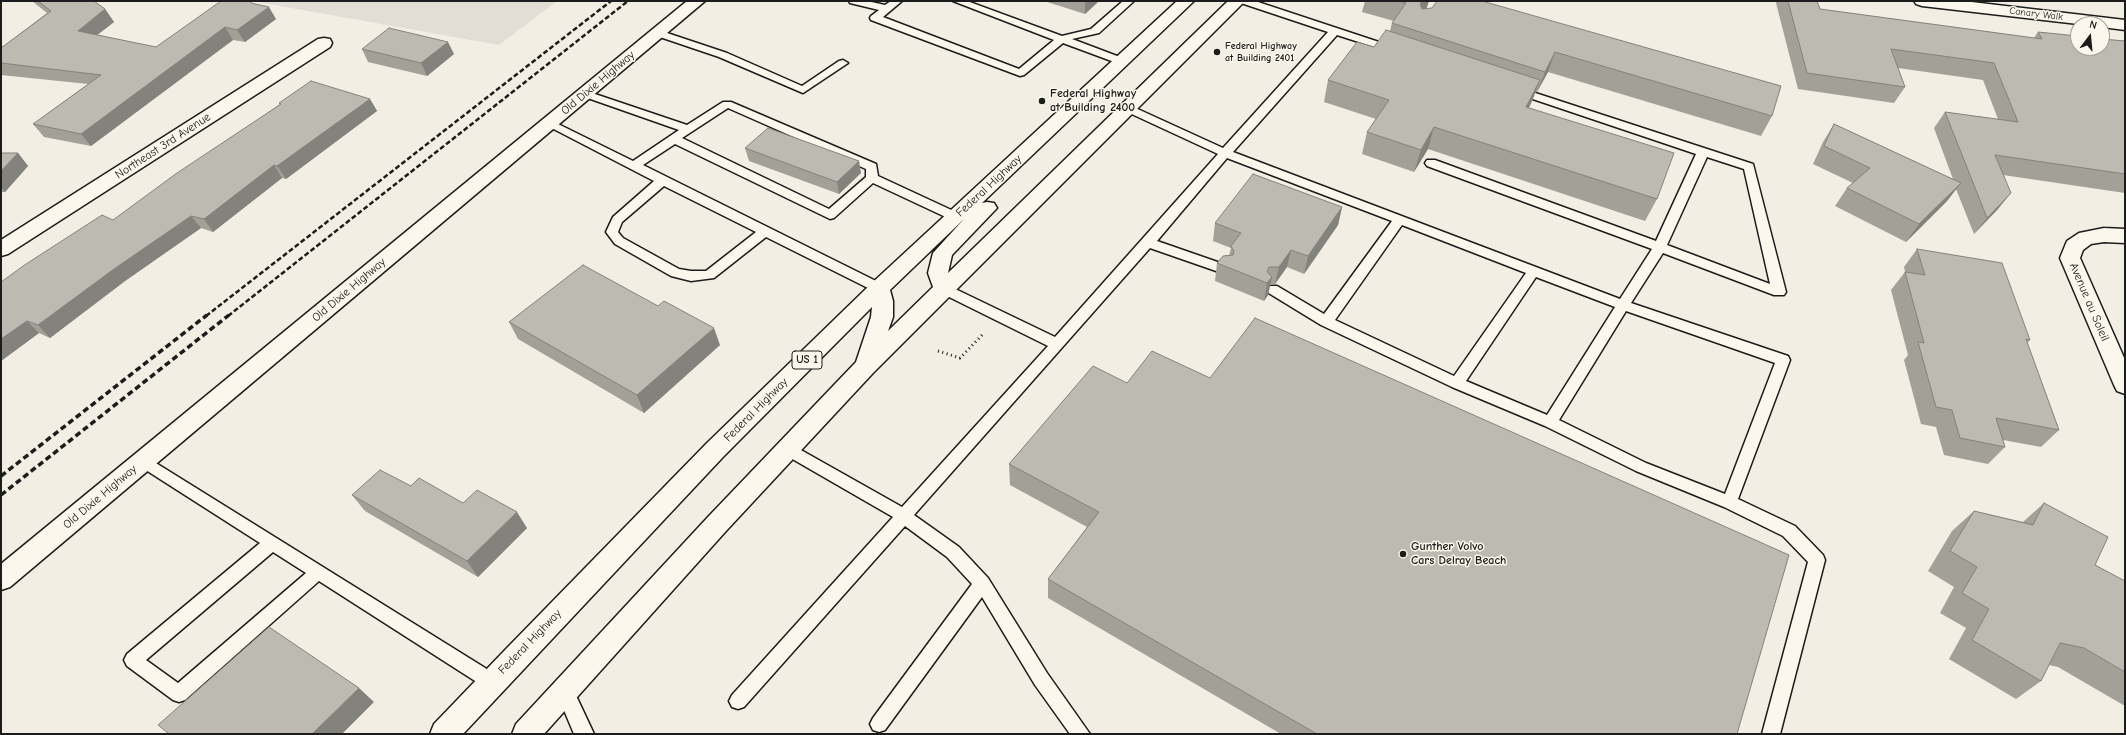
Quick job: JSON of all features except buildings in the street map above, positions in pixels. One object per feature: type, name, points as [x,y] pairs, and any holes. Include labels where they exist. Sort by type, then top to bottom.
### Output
[{"type":"main road","name":"Old Dixie Highway","points":[[1,579],[697,1]]},
{"type":"main road","name":"Federal Highway","points":[[444,734],[492,682],[716,450],[879,288],[1186,1]]},
{"type":"main road","points":[[526,734],[787,449],[865,367],[1237,1]]},
{"type":"main road","name":"Canary Walk","points":[[1922,1],[2125,25]]},
{"type":"main road","name":"Northeast 3rd Avenue","points":[[1,249],[324,43]]},
{"type":"main road","points":[[944,289],[938,273],[943,253],[1011,184],[1024,154]]},
{"type":"main road","name":"Avenue au Soleil","points":[[2125,236],[2104,235],[2086,238],[2074,246],[2070,258],[2125,385]]},
{"type":"main road","points":[[865,367],[882,317],[883,301],[879,288]]},
{"type":"lane","points":[[897,1],[875,18],[1020,74],[1061,39],[1095,31],[1129,1]]},
{"type":"lane","points":[[958,1],[1121,61]]},
{"type":"lane","points":[[1245,1],[1402,53]]},
{"type":"lane","points":[[860,2],[887,9]]},
{"type":"lane","points":[[738,701],[902,515],[1148,243],[1225,153],[1335,31]]},
{"type":"lane","points":[[658,34],[723,55],[803,90],[843,63]]},
{"type":"lane","points":[[1431,164],[1779,292],[1749,167],[1508,88]]},
{"type":"lane","points":[[586,94],[688,129]]},
{"type":"lane","points":[[634,166],[688,129],[727,104],[872,167],[872,178],[830,215],[674,139]]},
{"type":"lane","points":[[1127,108],[1225,153],[1400,219],[1532,272],[1783,360],[1729,502]]},
{"type":"lane","points":[[550,124],[879,288]]},
{"type":"lane","points":[[1550,422],[1660,247],[1703,152]]},
{"type":"lane","points":[[872,178],[956,217]]},
{"type":"lane","points":[[663,180],[631,206],[617,220],[612,232],[619,241],[676,273],[691,276],[709,275],[766,231]]},
{"type":"lane","points":[[1326,322],[1400,219]]},
{"type":"lane","points":[[1148,243],[1224,269]]},
{"type":"lane","points":[[1457,383],[1532,272]]},
{"type":"lane","points":[[944,289],[1057,344]]},
{"type":"lane","points":[[1272,289],[1326,322],[1457,383],[1550,422],[1641,467],[1729,502],[1789,531],[1817,560],[1771,734]]},
{"type":"lane","points":[[787,449],[902,515],[953,552],[982,583],[1041,679],[1081,734]]},
{"type":"lane","points":[[143,461],[492,682]]},
{"type":"lane","points":[[272,543],[133,660],[179,694],[318,572]]},
{"type":"lane","points":[[879,724],[982,583]]},
{"type":"lane","points":[[566,691],[581,729],[585,734]]},
{"type":"path","points":[[938,350],[960,358],[988,329]]},
{"type":"shaded area","points":[[252,1],[557,1],[499,45]]},
{"type":"railway","points":[[206,316],[611,1]]},
{"type":"railway","points":[[228,316],[628,1]]},
{"type":"railway","points":[[1,476],[207,315]]},
{"type":"railway","points":[[1,495],[229,315]]},
{"type":"place","name":"Federal Highway at Building 2401","points":[[1217,52]]},
{"type":"place","name":"Federal Highway at Building 2400","points":[[1042,101]]},
{"type":"place","name":"Gunther Volvo Cars Delray Beach","points":[[1403,554]]}]
